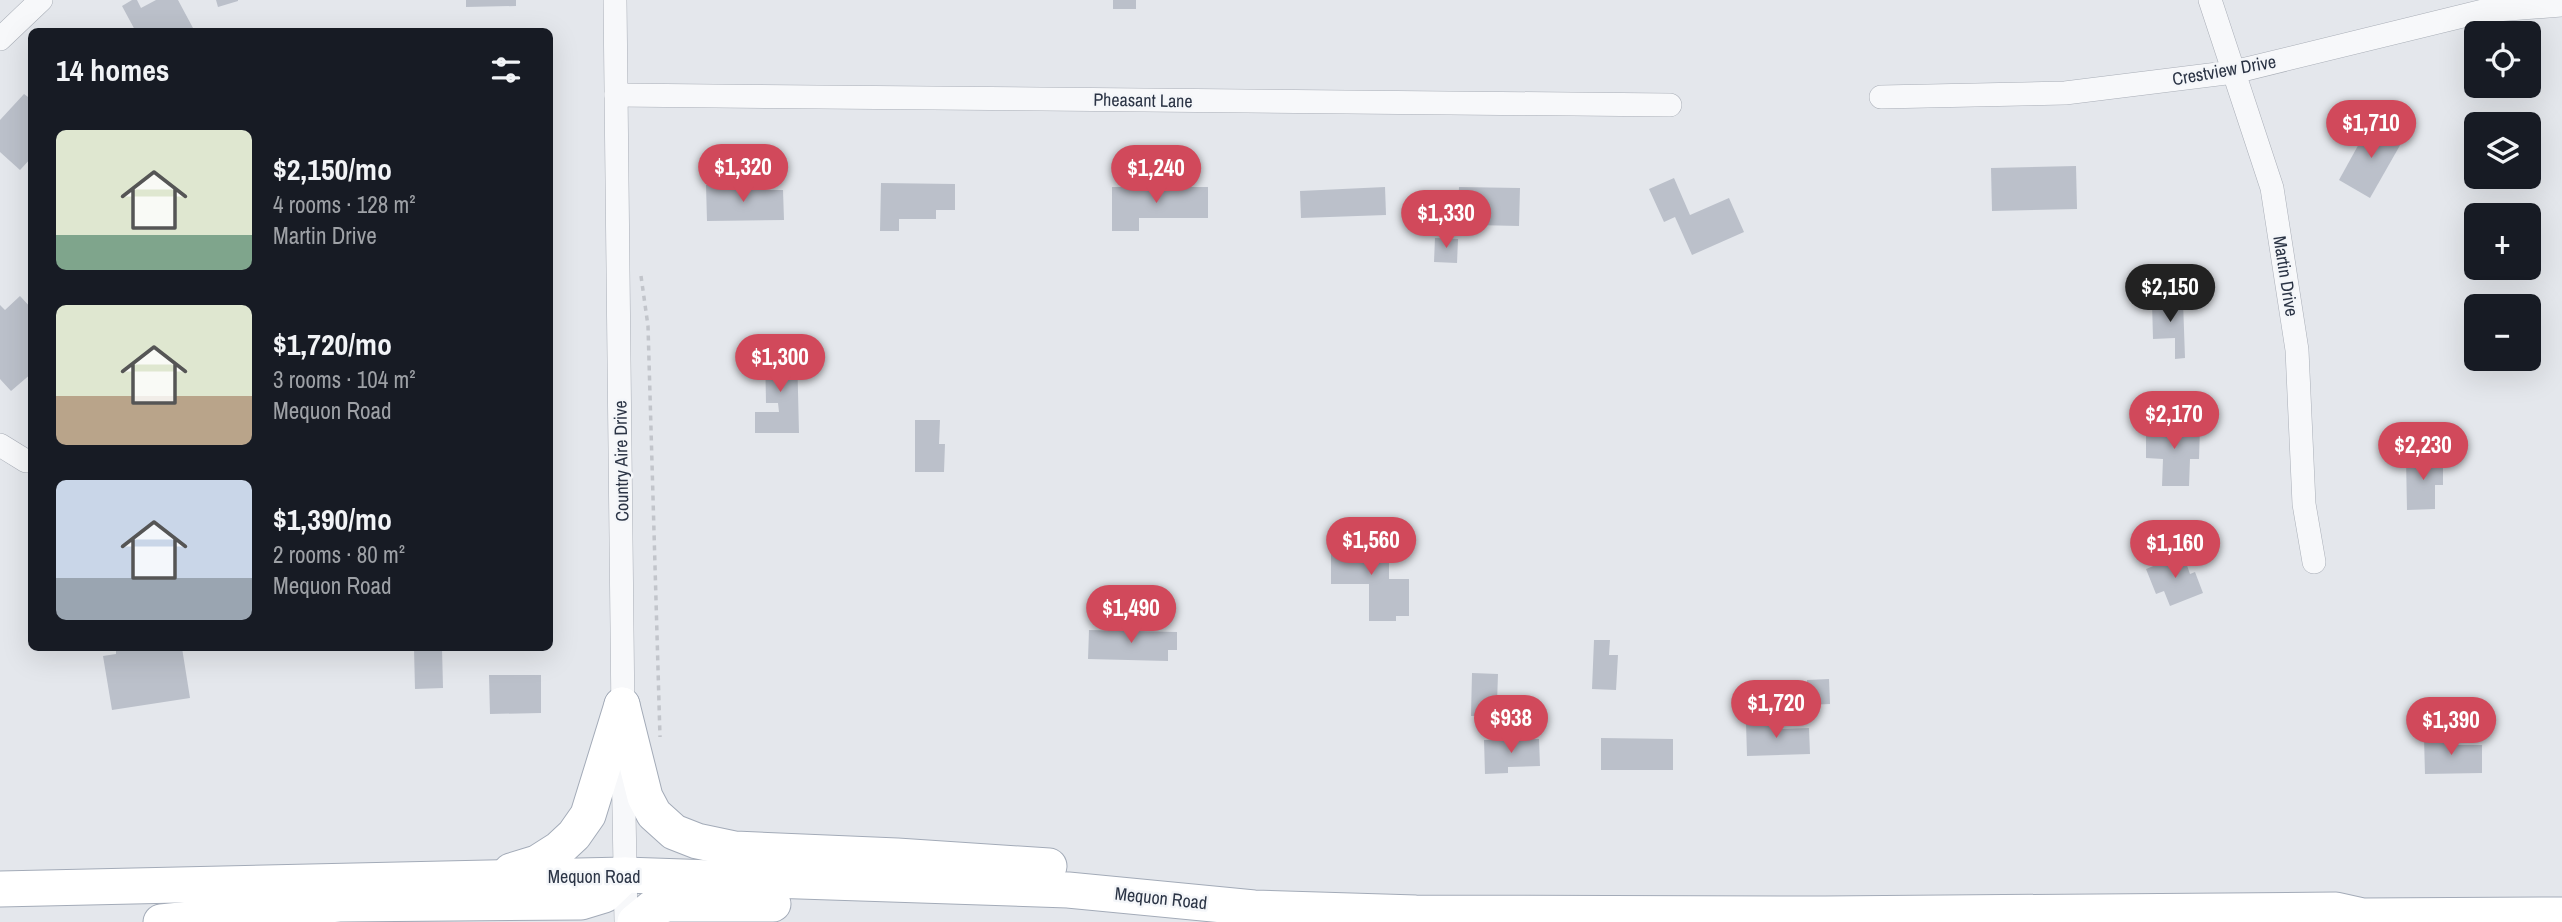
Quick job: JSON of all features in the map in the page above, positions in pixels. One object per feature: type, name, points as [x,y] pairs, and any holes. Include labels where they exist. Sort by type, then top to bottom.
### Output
[{"type":"main road","points":[[490,878],[537,863],[559,849],[574,835],[588,815],[622,705]]},
{"type":"main road","points":[[622,705],[645,797],[654,814],[674,832],[697,841],[735,849],[1068,867],[1188,886],[1236,906]]},
{"type":"main road","points":[[161,922],[339,904],[581,902],[604,895],[625,875]]},
{"type":"main road","name":"Mequon Road","points":[[0,889],[625,875],[1068,890],[1143,895],[1236,906],[1429,913],[1825,914],[2336,910],[2354,919],[2562,915]]},
{"type":"main road","points":[[635,922],[652,908],[674,903],[1071,908],[1143,895]]},
{"type":"street","points":[[0,39],[41,0]]},
{"type":"street","name":"Country Aire Drive","points":[[615,0],[626,922]]},
{"type":"street","name":"Martin Drive","points":[[2210,0],[2272,188],[2297,350],[2304,504],[2314,562]]},
{"type":"street","name":"Crestview Drive","points":[[1881,97],[2065,93],[2234,72],[2483,11],[2562,5]]},
{"type":"street","name":"Pheasant Lane","points":[[617,95],[1670,106]]},
{"type":"street","points":[[0,445],[28,461]]},
{"type":"path","points":[[640,267],[649,337],[661,748]]},
{"type":"building","points":[[132,0],[137,0],[141,8],[156,0],[178,0],[193,28],[134,28],[122,6]]},
{"type":"building","points":[[216,0],[238,0],[238,1],[218,7]]},
{"type":"building","points":[[466,0],[516,0],[516,6],[466,7]]},
{"type":"building","points":[[1113,0],[1136,0],[1136,9],[1113,9]]},
{"type":"building","points":[[24,94],[28,97],[28,161],[20,170],[0,152],[0,120]]},
{"type":"building","points":[[2371,122],[2403,140],[2370,198],[2339,180]]},
{"type":"building","points":[[2076,166],[2077,209],[1992,211],[1991,168]]},
{"type":"building","points":[[1674,178],[1690,215],[1729,198],[1744,232],[1692,255],[1675,217],[1664,222],[1649,189]]},
{"type":"building","points":[[881,183],[955,184],[955,210],[936,210],[936,219],[899,219],[899,231],[880,231]]},
{"type":"building","points":[[706,185],[756,185],[756,190],[783,190],[784,220],[707,221]]},
{"type":"building","points":[[1112,187],[1208,187],[1208,218],[1139,218],[1139,231],[1112,231]]},
{"type":"building","points":[[1385,187],[1386,215],[1301,218],[1300,191]]},
{"type":"building","points":[[1459,187],[1520,188],[1519,226],[1476,225],[1476,218],[1458,218]]},
{"type":"building","points":[[1435,238],[1458,239],[1457,263],[1434,262]]},
{"type":"building","points":[[20,296],[28,305],[28,376],[11,391],[0,379],[0,305],[5,310]]},
{"type":"building","points":[[2183,301],[2185,358],[2175,359],[2175,338],[2153,339],[2152,302]]},
{"type":"building","points":[[765,351],[797,351],[799,433],[755,433],[755,412],[779,412],[778,403],[766,403]]},
{"type":"building","points":[[915,420],[940,420],[939,444],[945,444],[944,472],[915,472]]},
{"type":"building","points":[[2146,426],[2200,427],[2199,459],[2190,459],[2189,486],[2162,486],[2163,459],[2146,458]]},
{"type":"building","points":[[2406,458],[2443,458],[2443,485],[2435,485],[2435,509],[2407,510]]},
{"type":"building","points":[[1347,536],[1362,536],[1362,544],[1389,544],[1389,579],[1409,579],[1409,616],[1396,616],[1396,621],[1369,621],[1369,584],[1331,584],[1331,545],[1347,545]]},
{"type":"building","points":[[2183,554],[2190,574],[2195,572],[2203,593],[2170,606],[2164,591],[2156,594],[2146,569]]},
{"type":"building","points":[[1089,630],[1177,632],[1177,650],[1168,650],[1168,661],[1088,659]]},
{"type":"building","points":[[1594,640],[1610,640],[1609,655],[1618,655],[1616,690],[1592,689]]},
{"type":"building","points":[[116,651],[182,651],[190,698],[112,710],[103,656],[116,654]]},
{"type":"building","points":[[414,651],[442,651],[443,688],[415,689]]},
{"type":"building","points":[[1472,673],[1498,674],[1497,703],[1486,703],[1486,716],[1471,716]]},
{"type":"building","points":[[489,675],[541,675],[541,713],[490,714]]},
{"type":"building","points":[[1829,679],[1830,704],[1807,705],[1807,680]]},
{"type":"building","points":[[1782,722],[1782,729],[1809,728],[1810,754],[1747,756],[1746,723]]},
{"type":"building","points":[[2455,736],[2456,745],[2482,745],[2482,773],[2425,774],[2424,737]]},
{"type":"building","points":[[1601,738],[1673,739],[1673,770],[1601,770]]},
{"type":"building","points":[[1539,739],[1540,766],[1508,767],[1508,773],[1485,774],[1484,740]]}]
